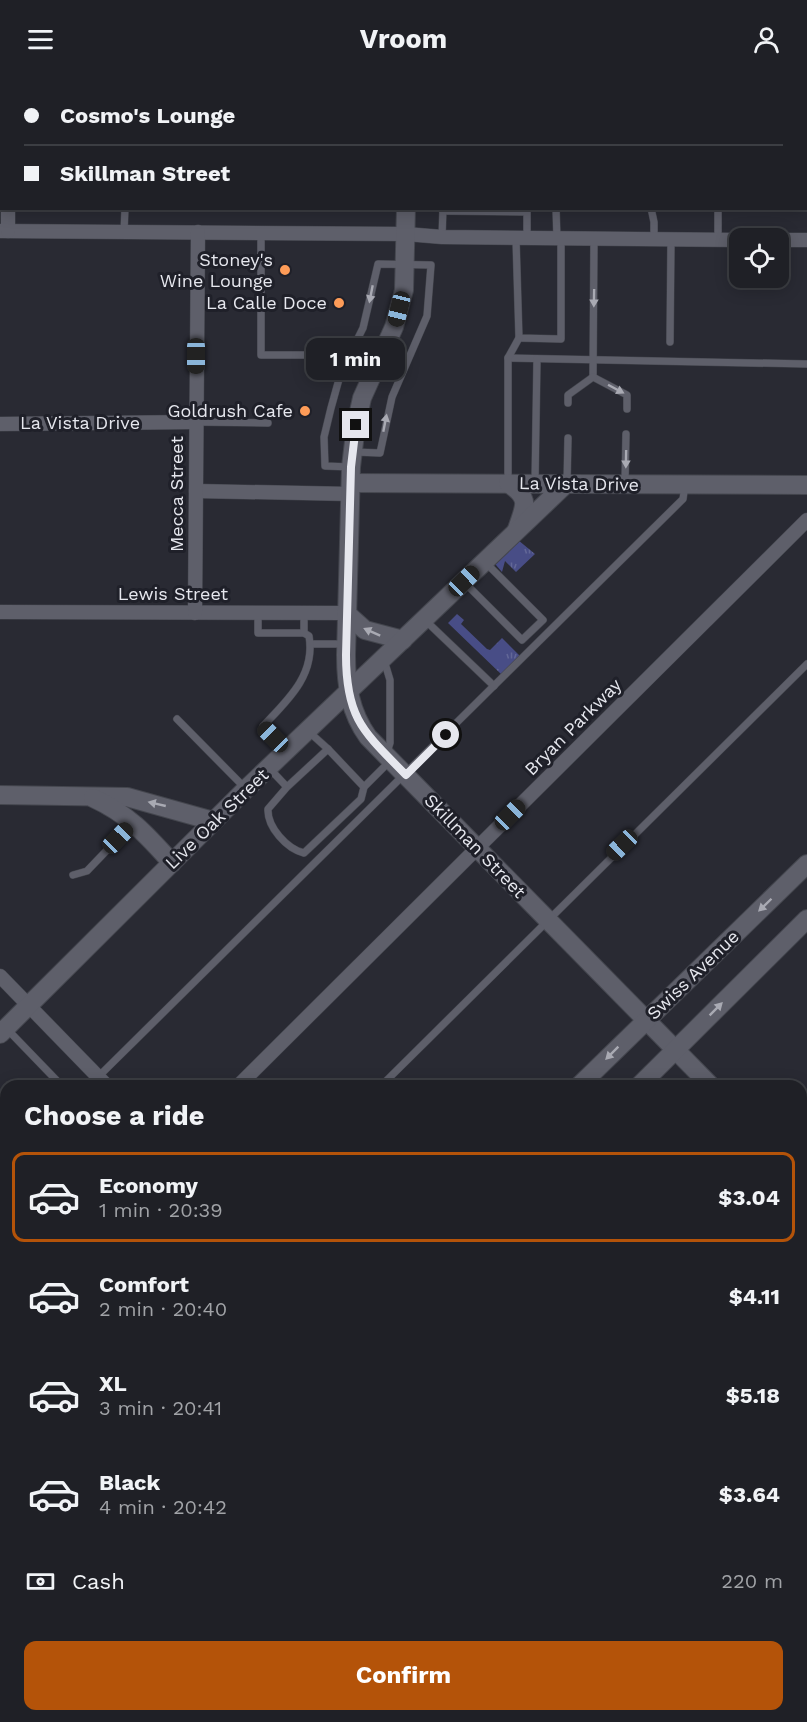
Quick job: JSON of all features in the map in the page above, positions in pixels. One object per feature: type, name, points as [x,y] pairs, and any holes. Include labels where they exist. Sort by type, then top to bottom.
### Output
[{"type":"street","points":[[8,210],[4,231],[261,232],[406,234],[522,239],[729,240]]},
{"type":"street","name":"Skillman Street","points":[[406,210],[404,290],[394,327],[362,398],[351,474],[346,645],[348,692],[360,727],[705,1080]]},
{"type":"street","name":"Mecca Street","points":[[195,613],[198,232]]},
{"type":"street","points":[[789,240],[807,240]]},
{"type":"street","name":"La Vista Drive","points":[[0,424],[196,422]]},
{"type":"street","name":"La Vista Drive","points":[[196,491],[351,474],[508,483],[807,485]]},
{"type":"street","points":[[508,483],[522,493],[525,500],[516,530]]},
{"type":"street","name":"Live Oak Street","points":[[3,1031],[213,821],[567,483]]},
{"type":"street","name":"Bryan Parkway","points":[[244,1080],[807,520]]},
{"type":"street","name":"Lewis Street","points":[[0,612],[346,613]]},
{"type":"street","points":[[346,613],[365,630],[403,640]]},
{"type":"street","points":[[0,795],[127,797],[213,821]]},
{"type":"street","points":[[86,795],[122,812],[172,863]]},
{"type":"street","name":"Swiss Avenue","points":[[585,1080],[807,864]]},
{"type":"street","points":[[645,1080],[807,919]]},
{"type":"street","points":[[0,976],[101,1080]]},
{"type":"lane","points":[[124,232],[125,210]]},
{"type":"lane","points":[[442,237],[443,210],[527,212],[522,239],[519,338],[508,358],[508,483]]},
{"type":"lane","points":[[519,338],[561,339],[556,210]]},
{"type":"lane","points":[[651,210],[654,240]]},
{"type":"lane","points":[[718,210],[718,240]]},
{"type":"lane","points":[[261,232],[261,355],[351,355],[376,366]]},
{"type":"lane","points":[[593,377],[594,240]]},
{"type":"lane","points":[[670,342],[671,240]]},
{"type":"lane","points":[[378,264],[405,264],[431,266],[430,304],[426,322],[392,397],[380,453],[351,474],[325,466],[324,447],[331,408],[341,372],[351,355],[368,310],[378,264]]},
{"type":"lane","points":[[508,358],[807,363]]},
{"type":"lane","points":[[535,483],[537,360]]},
{"type":"lane","points":[[568,403],[568,395],[593,377]]},
{"type":"lane","points":[[593,377],[627,395],[627,409]]},
{"type":"lane","points":[[196,422],[268,423]]},
{"type":"lane","points":[[625,484],[626,434]]},
{"type":"lane","points":[[567,483],[568,438]]},
{"type":"lane","points":[[103,1080],[683,499],[685,485]]},
{"type":"lane","points":[[464,581],[522,640],[543,620],[484,561]]},
{"type":"lane","points":[[258,613],[258,633],[304,633],[309,636],[309,662],[303,677],[292,696],[262,726],[287,750]]},
{"type":"lane","points":[[304,613],[304,633]]},
{"type":"lane","points":[[424,620],[494,686]]},
{"type":"lane","points":[[310,644],[346,645]]},
{"type":"lane","points":[[328,750],[287,787],[268,809],[269,822],[293,848],[304,853],[361,799],[364,787],[388,757],[390,680],[383,659]]},
{"type":"lane","points":[[387,1080],[807,664]]},
{"type":"lane","points":[[177,719],[246,789]]},
{"type":"lane","points":[[308,730],[364,787]]},
{"type":"lane","points":[[268,768],[287,787]]},
{"type":"lane","points":[[73,875],[87,871],[134,822]]},
{"type":"lane","points":[[3,1031],[56,1080]]},
{"type":"green space","points":[[518,540],[535,554],[516,572],[505,561],[502,572],[496,565],[496,559]]},
{"type":"green space","points":[[457,614],[464,620],[461,624],[487,649],[490,650],[502,638],[520,656],[501,674],[448,623]]},
{"type":"place","name":"Stoney's Wine Lounge","points":[[285,270]]},
{"type":"place","name":"La Calle Doce","points":[[339,303]]},
{"type":"place","name":"Goldrush Cafe","points":[[305,411]]},
{"type":"route","points":[[356,425],[351,467],[346,613],[346,674],[353,712],[368,737],[406,775],[446,735]]}]
